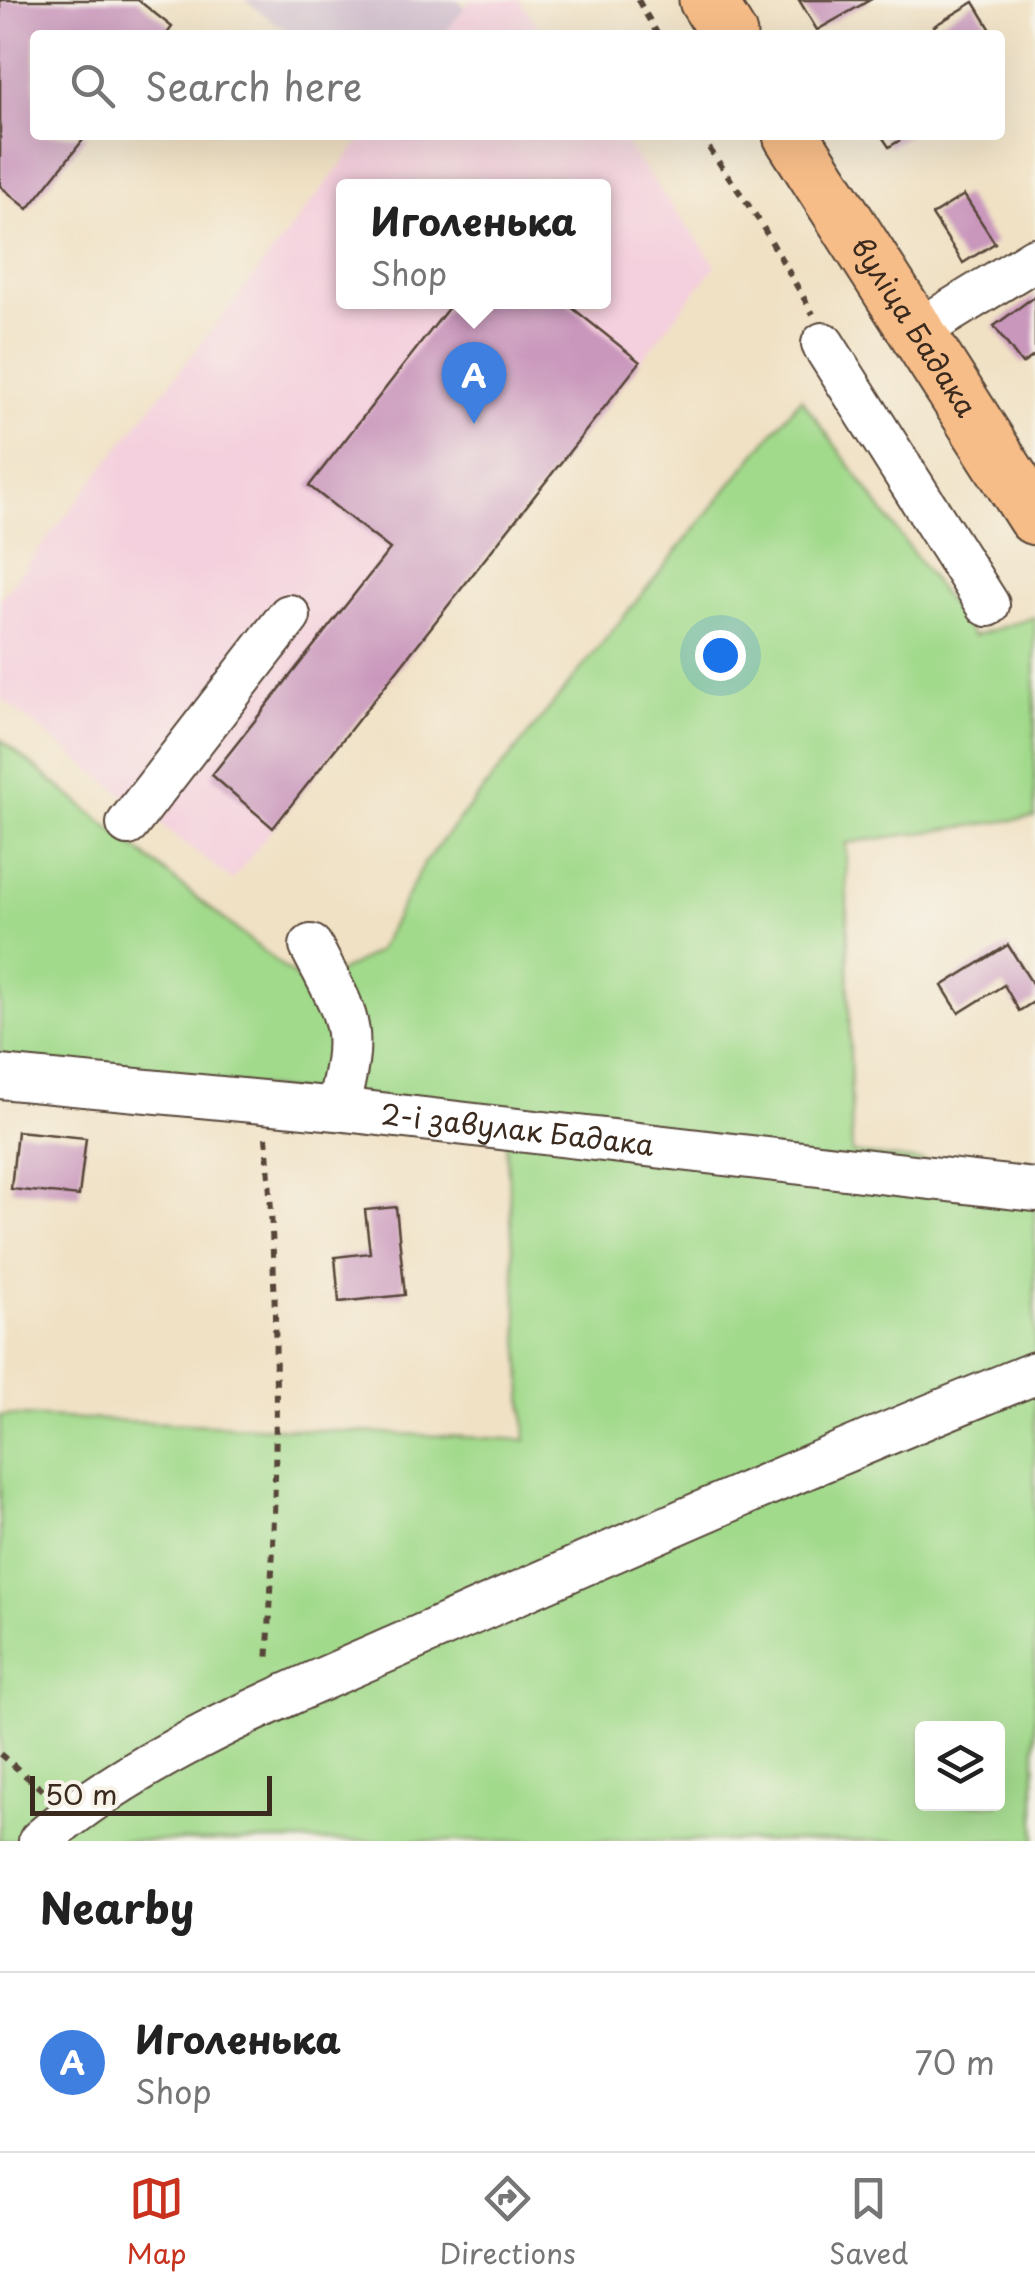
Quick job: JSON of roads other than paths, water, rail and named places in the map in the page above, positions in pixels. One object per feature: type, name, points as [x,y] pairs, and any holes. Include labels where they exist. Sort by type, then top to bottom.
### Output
[{"type":"main road","points":[[707,0],[726,30]]},
{"type":"main road","name":"вуліца Бадака","points":[[794,140],[1035,517]]},
{"type":"street","points":[[916,332],[1035,259]]},
{"type":"street","points":[[823,344],[988,605]]},
{"type":"street","points":[[128,824],[288,616]]},
{"type":"street","points":[[311,946],[348,1019],[352,1052],[337,1109]]},
{"type":"street","name":"2-і завулак Бадака","points":[[0,1077],[337,1109],[1035,1190]]},
{"type":"street","points":[[56,1828],[265,1706],[831,1455],[1035,1373]]},
{"type":"place","name":"Иголенька","points":[[474,424]]}]
